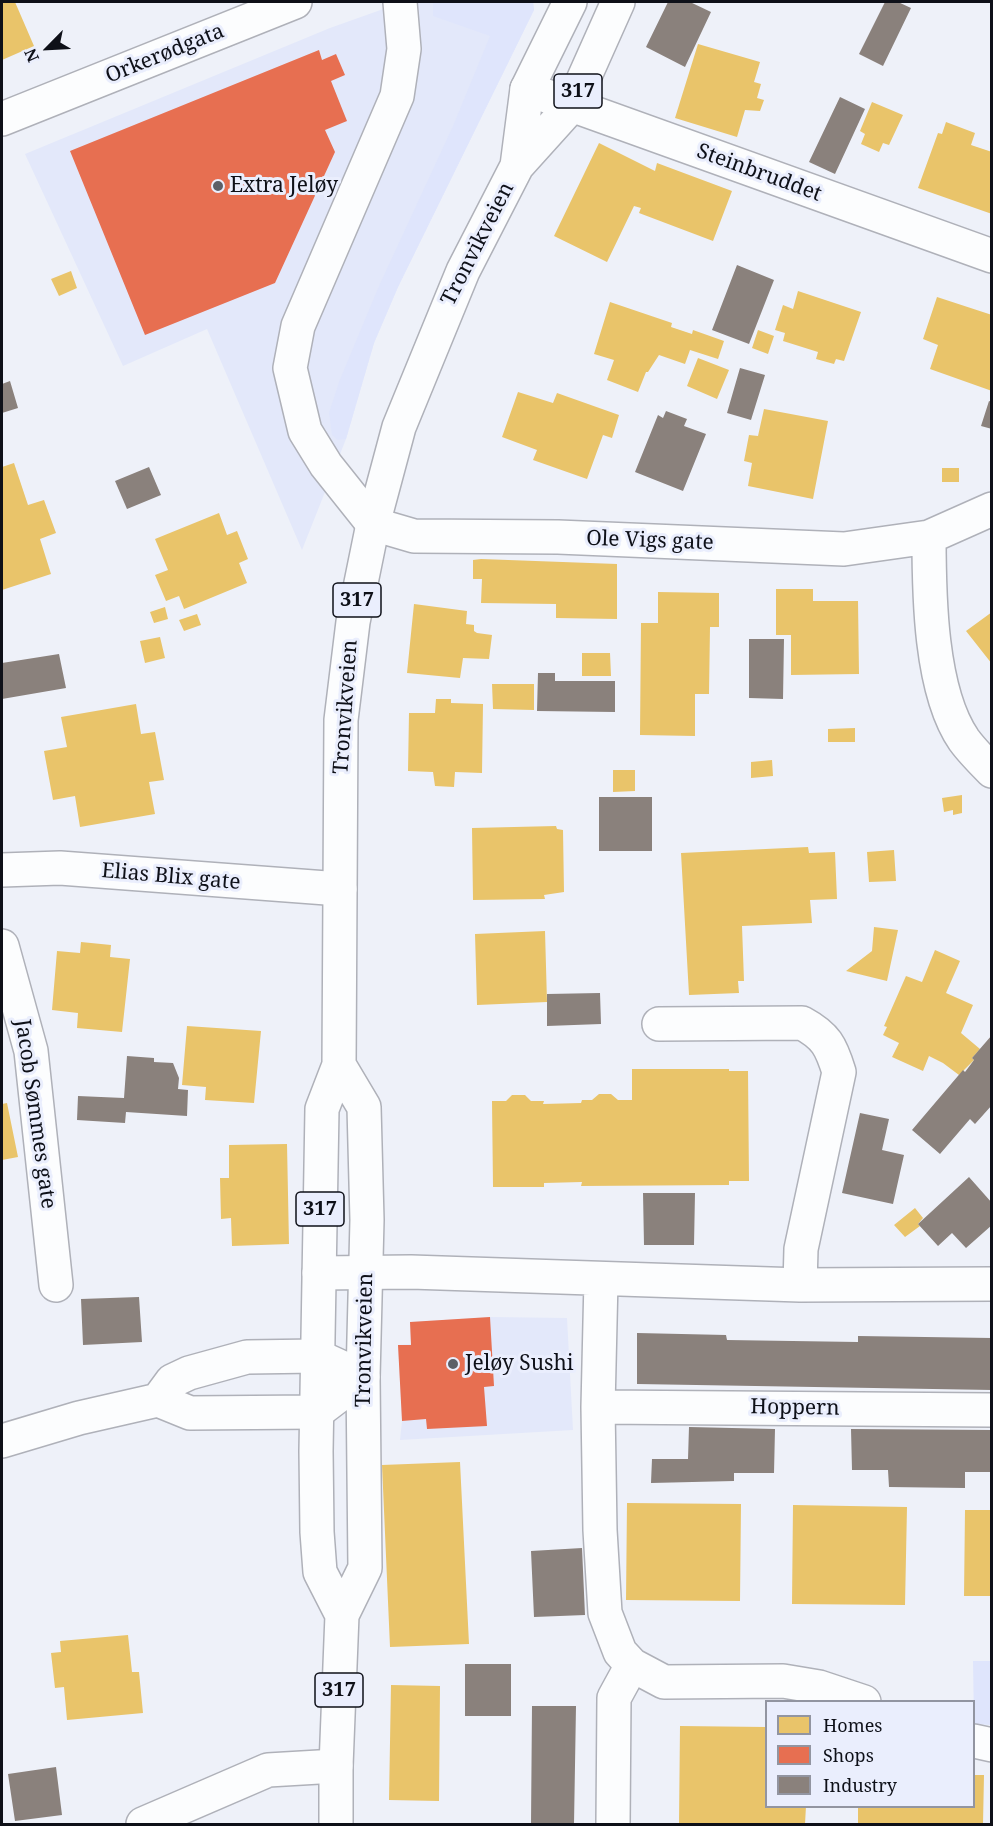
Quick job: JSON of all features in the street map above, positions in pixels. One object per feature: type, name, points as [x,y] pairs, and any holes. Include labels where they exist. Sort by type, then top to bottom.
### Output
[{"type":"street","name":"Orkerødgata","points":[[2,119],[295,2]]},
{"type":"street","points":[[373,524],[326,465],[305,430],[290,368],[298,326],[397,96],[405,49],[400,2]]},
{"type":"street","name":"Tronvikveien","points":[[517,166],[527,89],[570,2]]},
{"type":"street","name":"Tronvikveien","points":[[342,1615],[320,1572],[317,1356],[322,1109],[339,1065],[341,720],[353,622],[373,524],[399,427],[441,319],[517,166],[572,105],[618,2]]},
{"type":"street","name":"Steinbruddet","points":[[527,89],[992,256]]},
{"type":"street","name":"Ole Vigs gate","points":[[373,524],[414,536],[558,537],[844,549],[929,537],[992,508]]},
{"type":"street","points":[[929,537],[933,642],[944,689],[964,739],[992,771]]},
{"type":"street","name":"Elias Blix gate","points":[[2,870],[60,868],[340,889]]},
{"type":"street","name":"Jacob Sømmes gate","points":[[2,946],[31,1051],[56,1284]]},
{"type":"street","points":[[660,1024],[802,1023],[817,1031],[832,1048],[839,1072],[801,1249],[800,1285]]},
{"type":"street","name":"Tronvikveien","points":[[336,1824],[342,1615],[365,1568],[364,1107],[339,1065]]},
{"type":"street","points":[[319,1273],[366,1271],[800,1285],[992,1284]]},
{"type":"street","points":[[601,1280],[598,1407],[605,1613],[620,1652],[632,1665],[664,1682],[783,1681],[827,1689],[861,1700]]},
{"type":"street","points":[[2,1441],[79,1418],[158,1400],[190,1413],[317,1412],[363,1377],[317,1356],[247,1358],[189,1373],[172,1381],[158,1400]]},
{"type":"street","name":"Hoppern","points":[[598,1407],[992,1410]]},
{"type":"street","points":[[612,1824],[614,1698],[632,1665]]},
{"type":"street","points":[[975,1741],[992,1745]]},
{"type":"street","points":[[142,1824],[268,1770],[336,1766]]},
{"type":"shaded area","points":[[403,2],[533,2],[534,10],[398,287],[374,343],[346,439],[302,550],[207,329],[123,366],[25,154],[330,28]]},
{"type":"shaded area","points":[[433,2],[533,2],[534,10],[398,287],[374,343],[346,439],[338,440],[332,435],[329,413],[339,382],[379,286],[453,126],[490,36],[433,16]]},
{"type":"shaded area","points":[[490,1317],[567,1318],[573,1430],[400,1440],[402,1421],[398,1345],[411,1344],[410,1322]]},
{"type":"shaded area","points":[[973,1661],[991,1661],[991,1725],[975,1724]]},
{"type":"building: Homes","points":[[2,2],[15,2],[34,46],[2,60]]},
{"type":"building: Homes","points":[[698,44],[760,62],[754,82],[761,84],[757,98],[764,100],[760,111],[745,110],[737,137],[675,118]]},
{"type":"building: Homes","points":[[872,102],[903,115],[889,145],[883,143],[879,152],[861,144],[865,134],[860,131]]},
{"type":"building: Homes","points":[[946,122],[975,133],[971,145],[992,152],[992,214],[918,188],[938,133],[942,134]]},
{"type":"building: Homes","points":[[599,143],[655,171],[657,163],[732,191],[713,241],[639,213],[641,208],[634,206],[607,262],[554,236]]},
{"type":"building: Homes","points":[[71,271],[77,288],[59,296],[51,279]]},
{"type":"building: Homes","points":[[798,291],[861,312],[844,361],[836,359],[834,364],[816,359],[818,352],[783,341],[785,333],[775,330],[783,305],[793,309]]},
{"type":"building: Homes","points":[[937,297],[992,315],[992,391],[930,369],[938,345],[923,339]]},
{"type":"building: Homes","points":[[610,302],[672,323],[671,327],[692,334],[693,330],[724,341],[718,359],[690,350],[685,364],[659,355],[646,372],[638,392],[607,380],[614,360],[594,354]]},
{"type":"building: Homes","points":[[758,330],[774,336],[768,354],[752,348]]},
{"type":"building: Homes","points":[[698,358],[729,370],[717,399],[687,386]]},
{"type":"building: Homes","points":[[518,392],[553,403],[557,393],[619,415],[612,438],[603,435],[587,479],[533,460],[537,450],[502,437]]},
{"type":"building: Homes","points":[[764,409],[828,421],[813,499],[748,486],[752,463],[744,461],[749,435],[758,436]]},
{"type":"building: Homes","points":[[14,463],[28,505],[44,500],[56,533],[40,539],[51,574],[2,590],[2,467]]},
{"type":"building: Homes","points":[[942,468],[959,468],[959,482],[942,482]]},
{"type":"building: Homes","points":[[219,513],[227,535],[237,531],[248,559],[239,563],[247,583],[184,609],[179,596],[166,601],[155,575],[168,570],[155,539]]},
{"type":"building: Homes","points":[[473,560],[617,564],[617,619],[556,618],[556,604],[481,603],[482,579],[473,579]]},
{"type":"building: Homes","points":[[776,589],[813,589],[813,601],[858,601],[859,674],[791,675],[791,635],[776,635]]},
{"type":"building: Homes","points":[[658,592],[719,593],[719,627],[710,627],[709,694],[695,694],[695,736],[640,735],[641,623],[658,623]]},
{"type":"building: Homes","points":[[414,604],[467,611],[466,624],[474,625],[474,631],[477,633],[492,635],[489,659],[463,658],[460,678],[407,673]]},
{"type":"building: Homes","points":[[165,607],[168,619],[154,623],[150,612]]},
{"type":"building: Homes","points":[[992,612],[992,664],[966,631]]},
{"type":"building: Homes","points":[[197,614],[201,625],[184,631],[179,620]]},
{"type":"building: Homes","points":[[160,637],[165,658],[145,663],[140,641]]},
{"type":"building: Homes","points":[[582,653],[610,653],[611,676],[582,676]]},
{"type":"building: Homes","points":[[492,684],[534,684],[534,710],[493,709]]},
{"type":"building: Homes","points":[[436,699],[451,699],[451,703],[483,704],[482,773],[455,772],[454,787],[435,786],[433,772],[408,771],[409,713],[435,713]]},
{"type":"building: Homes","points":[[136,704],[141,734],[155,732],[164,780],[149,782],[155,814],[80,827],[75,796],[53,800],[44,751],[67,747],[61,717]]},
{"type":"building: Homes","points":[[855,728],[855,742],[828,742],[828,729]]},
{"type":"building: Homes","points":[[772,760],[773,776],[751,778],[751,762]]},
{"type":"building: Homes","points":[[613,770],[635,770],[635,791],[613,792]]},
{"type":"building: Homes","points":[[962,795],[962,813],[953,815],[953,810],[944,812],[942,798]]},
{"type":"building: Homes","points":[[556,826],[557,829],[563,830],[564,892],[544,895],[545,899],[473,900],[472,828]]},
{"type":"building: Homes","points":[[808,847],[809,853],[835,852],[837,899],[810,900],[812,923],[742,926],[744,981],[738,981],[739,993],[689,995],[681,853]]},
{"type":"building: Homes","points":[[894,850],[896,881],[869,882],[867,852]]},
{"type":"building: Homes","points":[[874,927],[898,930],[887,981],[846,971],[872,951]]},
{"type":"building: Homes","points":[[545,931],[547,1002],[477,1005],[475,934]]},
{"type":"building: Homes","points":[[81,942],[111,945],[110,957],[130,959],[122,1032],[77,1028],[78,1013],[52,1010],[57,951],[80,953]]},
{"type":"building: Homes","points":[[935,950],[960,961],[946,993],[973,1005],[961,1033],[980,1049],[972,1058],[974,1060],[959,1075],[929,1056],[923,1071],[892,1057],[899,1043],[883,1035],[887,1027],[884,1026],[906,976],[922,982]]},
{"type":"building: Homes","points":[[187,1026],[261,1031],[254,1103],[205,1100],[206,1087],[182,1085]]},
{"type":"building: Homes","points":[[632,1069],[748,1071],[749,1181],[729,1181],[729,1185],[581,1186],[582,1182],[544,1183],[544,1187],[493,1187],[492,1101],[506,1101],[512,1095],[525,1095],[531,1101],[544,1101],[543,1104],[581,1103],[582,1100],[592,1100],[599,1094],[611,1094],[618,1100],[632,1100]]},
{"type":"building: Homes","points":[[7,1103],[18,1157],[2,1160],[2,1104]]},
{"type":"building: Homes","points":[[287,1144],[289,1244],[232,1246],[231,1218],[221,1219],[220,1178],[229,1178],[229,1145]]},
{"type":"building: Homes","points":[[915,1208],[923,1218],[918,1224],[920,1226],[905,1237],[894,1225]]},
{"type":"building: Homes","points":[[460,1462],[469,1644],[390,1647],[382,1465]]},
{"type":"building: Homes","points":[[627,1503],[741,1504],[740,1601],[626,1600]]},
{"type":"building: Homes","points":[[793,1505],[907,1507],[905,1605],[792,1604]]},
{"type":"building: Homes","points":[[965,1510],[992,1510],[992,1596],[964,1596]]},
{"type":"building: Homes","points":[[128,1635],[132,1672],[139,1672],[143,1713],[67,1720],[64,1687],[55,1688],[51,1653],[61,1652],[60,1641]]},
{"type":"building: Homes","points":[[391,1685],[440,1686],[439,1801],[389,1800]]},
{"type":"building: Homes","points":[[680,1726],[765,1727],[765,1808],[806,1808],[805,1824],[679,1824]]},
{"type":"building: Homes","points":[[975,1775],[984,1775],[983,1824],[858,1824],[858,1808],[975,1808]]},
{"type":"building: Shops","points":[[319,50],[322,60],[336,54],[345,75],[331,81],[347,121],[325,130],[335,152],[275,283],[145,335],[70,151]]},
{"type":"building: Shops","points":[[490,1317],[494,1386],[484,1387],[487,1426],[427,1429],[426,1419],[402,1421],[398,1345],[411,1345],[410,1322]]},
{"type":"building: Industry","points":[[668,2],[690,2],[711,12],[685,67],[646,47]]},
{"type":"building: Industry","points":[[885,2],[898,2],[911,8],[883,66],[859,54]]},
{"type":"building: Industry","points":[[840,97],[865,109],[835,174],[809,162]]},
{"type":"building: Industry","points":[[737,265],[774,280],[749,344],[712,330]]},
{"type":"building: Industry","points":[[740,368],[765,375],[751,420],[727,413]]},
{"type":"building: Industry","points":[[10,381],[18,408],[2,413],[2,384]]},
{"type":"building: Industry","points":[[989,401],[992,402],[992,429],[981,426]]},
{"type":"building: Industry","points":[[666,411],[687,419],[684,426],[706,434],[683,491],[635,472],[658,415],[663,418]]},
{"type":"building: Industry","points":[[149,467],[161,495],[127,509],[115,481]]},
{"type":"building: Industry","points":[[749,639],[784,639],[783,699],[749,698]]},
{"type":"building: Industry","points":[[59,654],[66,688],[2,699],[2,663]]},
{"type":"building: Industry","points":[[538,673],[555,673],[555,681],[615,681],[615,712],[537,711]]},
{"type":"building: Industry","points":[[599,797],[652,797],[652,851],[599,851]]},
{"type":"building: Industry","points":[[600,993],[601,1024],[547,1026],[547,994]]},
{"type":"building: Industry","points":[[992,1035],[992,1105],[975,1124],[970,1119],[940,1154],[912,1130],[963,1070],[965,1072],[974,1060],[972,1058]]},
{"type":"building: Industry","points":[[127,1056],[154,1058],[154,1062],[173,1063],[179,1078],[178,1089],[188,1090],[187,1116],[126,1112],[125,1123],[77,1120],[78,1096],[124,1098]]},
{"type":"building: Industry","points":[[860,1113],[889,1119],[882,1150],[904,1155],[893,1204],[842,1193]]},
{"type":"building: Industry","points":[[969,1177],[992,1203],[992,1225],[966,1248],[952,1233],[938,1246],[918,1224]]},
{"type":"building: Industry","points":[[643,1193],[695,1193],[694,1245],[644,1245]]},
{"type":"building: Industry","points":[[139,1297],[142,1342],[83,1345],[81,1299]]},
{"type":"building: Industry","points":[[637,1333],[726,1335],[727,1340],[858,1342],[858,1336],[992,1338],[992,1390],[637,1384]]},
{"type":"building: Industry","points":[[689,1427],[775,1429],[774,1473],[734,1473],[734,1481],[651,1483],[652,1459],[688,1459]]},
{"type":"building: Industry","points":[[851,1429],[992,1430],[992,1472],[965,1472],[965,1488],[889,1487],[888,1470],[852,1470]]},
{"type":"building: Industry","points":[[582,1548],[585,1615],[534,1617],[531,1551]]},
{"type":"building: Industry","points":[[465,1664],[511,1664],[511,1716],[465,1716]]},
{"type":"building: Industry","points":[[532,1706],[576,1706],[574,1824],[531,1824]]},
{"type":"building: Industry","points":[[56,1767],[62,1815],[15,1821],[8,1774]]},
{"type":"place","name":"Extra Jeløy","points":[[218,186]]},
{"type":"place","name":"Jeløy Sushi","points":[[453,1364]]}]
